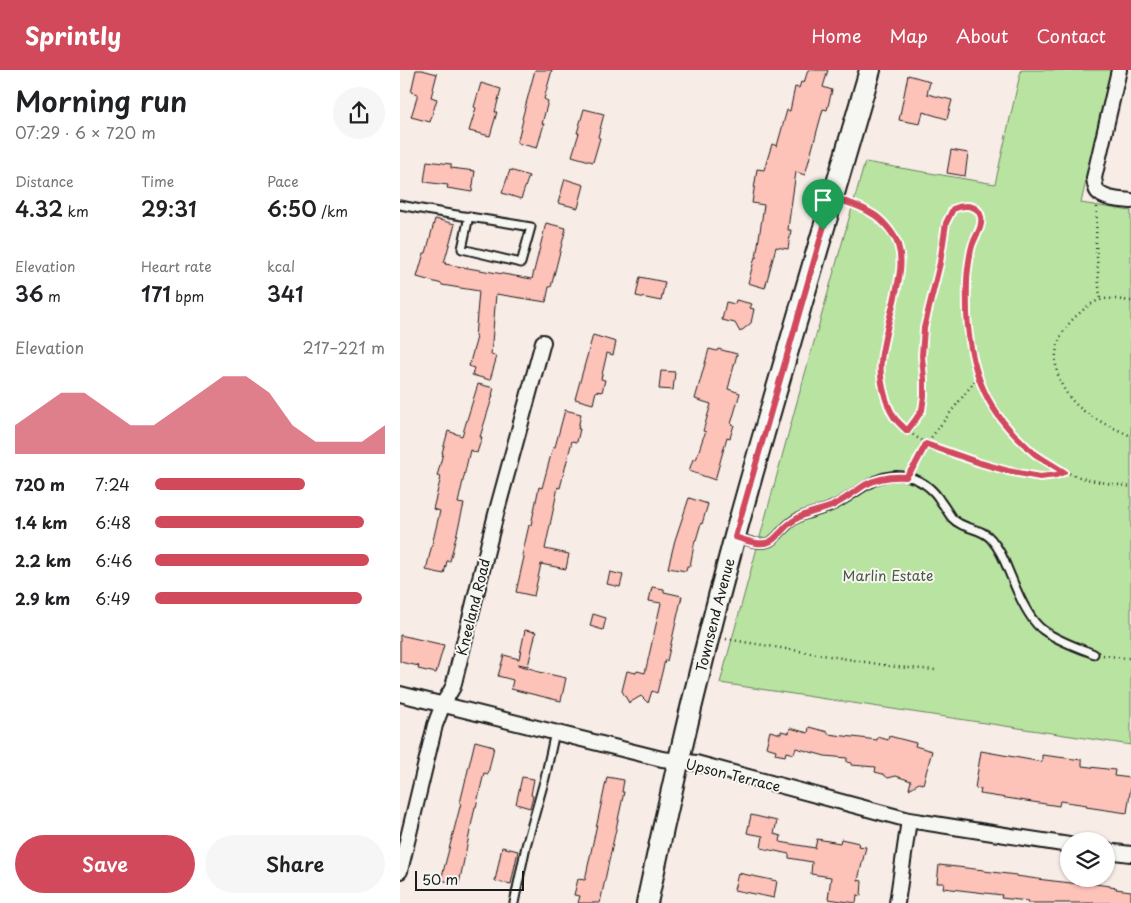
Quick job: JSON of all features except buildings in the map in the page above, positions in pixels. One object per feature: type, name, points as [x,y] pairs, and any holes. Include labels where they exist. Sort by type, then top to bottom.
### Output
[{"type":"main road","name":"Townsend Avenue","points":[[647,903],[679,761],[735,537],[870,70]]},
{"type":"street","points":[[1119,70],[1094,178],[1097,190],[1109,197],[1131,201]]},
{"type":"street","name":"Kneeland Road","points":[[400,871],[435,725],[443,704],[453,687],[496,514],[543,342]]},
{"type":"street","name":"Upson Terrace","points":[[400,694],[662,759],[696,763],[909,820],[1060,844]]},
{"type":"street","points":[[896,903],[909,820]]},
{"type":"street","points":[[1115,852],[1131,854]]},
{"type":"lane","points":[[400,205],[469,216],[531,227],[521,263],[462,249],[469,216]]},
{"type":"lane","points":[[735,537],[760,543],[769,542],[796,519],[830,507],[866,484],[895,476],[917,480],[931,489],[957,523],[989,536],[1001,551],[1012,580],[1030,615],[1042,629],[1062,641],[1094,654]]},
{"type":"lane","points":[[514,903],[526,846],[545,778],[555,732]]},
{"type":"path","points":[[1097,190],[1096,243],[1100,300]]},
{"type":"path","points":[[832,198],[873,213],[888,227],[898,244],[900,261],[899,280],[885,336],[881,363],[882,383],[887,402],[894,417],[907,431],[926,444],[980,463],[1040,477],[1064,472]]},
{"type":"path","points":[[907,431],[922,410],[924,396],[922,356],[924,328],[940,263],[946,223],[953,209],[962,205],[970,206],[977,210],[981,216],[981,226],[972,246],[968,270],[968,326],[972,355],[983,390],[1010,431],[1034,453],[1064,472],[1131,487]]},
{"type":"path","points":[[1131,301],[1100,300],[1088,306],[1073,318],[1060,336],[1056,352],[1057,368],[1063,387],[1074,402],[1086,413],[1131,436]]},
{"type":"path","points":[[906,477],[926,444],[978,378]]},
{"type":"path","points":[[709,637],[896,667],[936,670]]},
{"type":"path","points":[[1094,654],[1131,658]]},
{"type":"green space","name":"Marlin Estate","points":[[1021,70],[1111,70],[1081,203],[1131,211],[1131,745],[720,683],[865,162],[995,184]]},
{"type":"route","points":[[832,198],[873,213],[888,227],[898,244],[900,261],[899,280],[885,336],[881,363],[882,383],[887,402],[894,417],[907,431],[922,410],[924,396],[922,356],[924,328],[940,263],[946,223],[953,209],[962,205],[970,206],[977,210],[981,216],[981,226],[972,246],[968,270],[967,300],[972,355],[978,378],[994,409],[1010,431],[1034,453],[1064,472],[1040,477],[1008,471],[926,444],[906,477],[895,476],[866,484],[830,507],[796,519],[769,542],[760,543],[735,537],[823,230],[832,198]]}]
